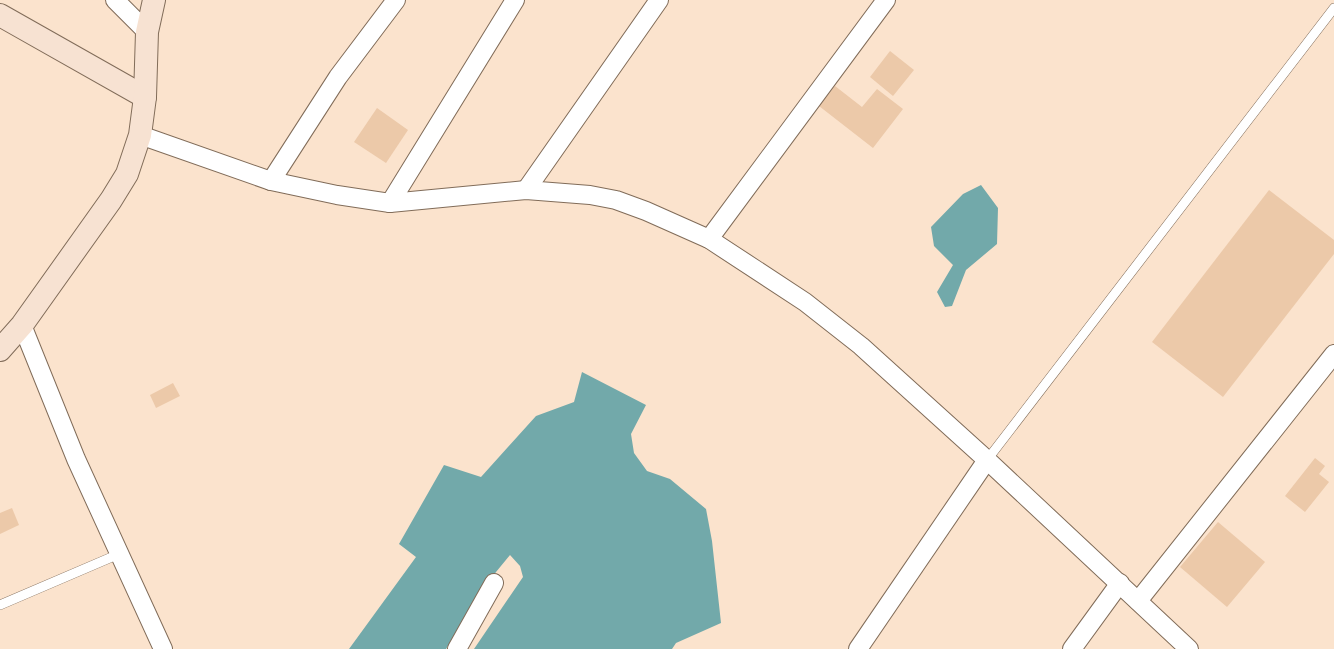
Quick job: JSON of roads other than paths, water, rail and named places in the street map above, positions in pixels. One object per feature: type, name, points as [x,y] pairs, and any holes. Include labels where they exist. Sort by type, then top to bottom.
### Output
[{"type":"street","points":[[115,0],[147,32]]},
{"type":"street","points":[[0,350],[22,325],[120,187],[126,174],[140,135],[145,97],[147,32],[154,0]]},
{"type":"street","points":[[271,181],[338,77],[396,0]]},
{"type":"street","points":[[390,203],[516,0]]},
{"type":"street","points":[[526,190],[658,0]]},
{"type":"street","points":[[709,239],[886,0]]},
{"type":"street","points":[[0,15],[145,97]]},
{"type":"street","points":[[140,135],[271,181],[337,195],[390,203],[526,190],[590,195],[616,200],[646,211],[709,239],[805,302],[861,346],[987,460],[1189,649]]},
{"type":"street","points":[[22,325],[76,459],[163,649]]},
{"type":"street","points":[[1138,601],[1334,354]]},
{"type":"street","points":[[858,649],[987,460]]},
{"type":"street","points":[[457,649],[494,583]]},
{"type":"street","points":[[1072,649],[1120,583]]},
{"type":"lane","points":[[987,460],[1334,8]]},
{"type":"lane","points":[[0,605],[119,554]]},
{"type":"water","points":[[981,185],[998,208],[997,244],[966,270],[952,306],[945,307],[937,292],[953,265],[934,246],[931,227],[963,194]]},
{"type":"water","points":[[582,372],[646,405],[631,434],[634,453],[647,471],[670,479],[706,509],[712,541],[721,623],[676,643],[672,649],[474,649],[523,577],[520,566],[510,555],[496,572],[446,649],[349,649],[416,557],[399,544],[444,465],[481,477],[536,416],[574,402]]}]
